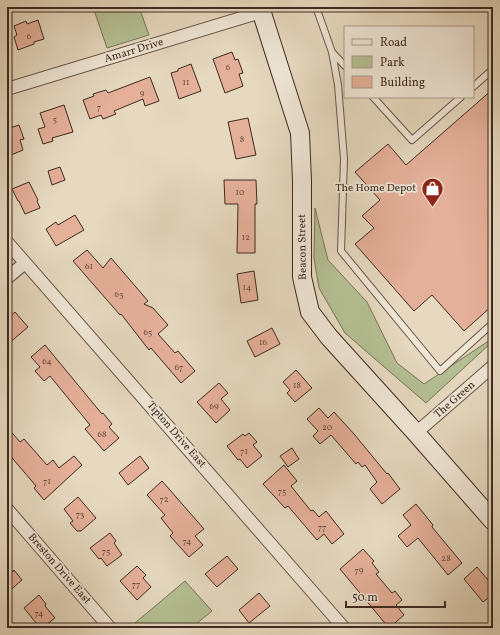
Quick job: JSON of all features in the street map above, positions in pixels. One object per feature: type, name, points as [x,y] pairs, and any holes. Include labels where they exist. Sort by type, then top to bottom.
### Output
[{"type":"street","name":"Amarr Drive","points":[[7,89],[261,10]]},
{"type":"street","name":"Beacon Street","points":[[261,10],[300,132],[302,181],[302,276],[310,312],[329,337],[493,521]]},
{"type":"street","name":"Tipton Drive East","points":[[7,242],[344,628]]},
{"type":"street","points":[[7,278],[25,263]]},
{"type":"street","name":"The Green","points":[[416,433],[493,366]]},
{"type":"street","name":"Breston Drive East","points":[[7,509],[110,628]]},
{"type":"lane","points":[[316,7],[332,52],[338,85],[344,159],[341,251],[440,370],[493,323]]},
{"type":"lane","points":[[332,52],[344,65]]},
{"type":"lane","points":[[474,86],[493,70]]},
{"type":"lane","points":[[374,98],[412,140],[460,98]]},
{"type":"green space","points":[[93,7],[139,7],[149,35],[107,48]]},
{"type":"green space","points":[[315,208],[328,260],[367,302],[397,363],[424,384],[493,338],[493,341],[426,403],[345,333],[319,288],[314,258]]},
{"type":"green space","points":[[185,581],[212,611],[191,628],[129,628]]},
{"type":"building","points":[[38,20],[44,39],[18,50],[14,37],[17,35],[14,26],[26,21],[27,24]]},
{"type":"building","points":[[232,52],[235,60],[238,59],[243,73],[239,74],[243,86],[225,93],[213,59]]},
{"type":"building","points":[[191,64],[201,91],[179,99],[171,73]]},
{"type":"building","points":[[150,77],[159,101],[145,106],[143,99],[114,111],[116,114],[103,119],[101,115],[90,119],[83,100],[94,96],[93,94],[106,90],[108,93]]},
{"type":"building","name":"The Home Depot","points":[[493,89],[493,305],[464,331],[432,295],[414,311],[355,244],[374,228],[362,216],[380,200],[355,172],[388,144],[406,165]]},
{"type":"building","points":[[64,105],[73,132],[52,138],[53,141],[43,144],[38,129],[45,127],[40,113]]},
{"type":"building","points":[[248,118],[256,155],[236,159],[228,122]]},
{"type":"building","points":[[19,125],[24,139],[20,140],[23,150],[11,155],[9,151],[7,152],[7,129]]},
{"type":"building","points":[[60,167],[65,180],[52,185],[48,171]]},
{"type":"building","points":[[224,180],[256,180],[257,204],[255,204],[255,253],[237,253],[238,204],[225,204]]},
{"type":"building","points":[[29,182],[38,200],[37,201],[40,208],[25,214],[12,189]]},
{"type":"building","points":[[75,215],[84,230],[56,246],[46,229],[56,222],[58,225]]},
{"type":"building","points":[[87,250],[103,268],[111,258],[148,301],[144,304],[153,308],[168,325],[158,334],[175,353],[178,351],[195,371],[181,383],[151,348],[149,350],[121,314],[120,315],[73,261]]},
{"type":"building","points":[[254,271],[258,300],[241,303],[237,274]]},
{"type":"building","points":[[15,312],[28,327],[7,345],[7,319]]},
{"type":"building","points":[[272,328],[280,344],[255,357],[247,341]]},
{"type":"building","points":[[45,345],[112,424],[109,427],[119,438],[104,451],[85,429],[90,425],[50,376],[44,381],[35,371],[40,367],[31,357]]},
{"type":"building","points":[[296,370],[312,388],[295,402],[287,393],[290,390],[283,382]]},
{"type":"building","points":[[219,383],[228,393],[221,399],[230,410],[216,423],[197,402]]},
{"type":"building","points":[[319,408],[328,418],[334,412],[387,474],[388,473],[400,489],[382,504],[370,489],[377,482],[365,465],[362,467],[358,462],[356,464],[331,435],[320,444],[313,436],[318,431],[307,419]]},
{"type":"building","points":[[7,427],[20,442],[24,439],[47,465],[53,460],[59,468],[74,456],[82,465],[44,500],[34,488],[36,486],[7,452]]},
{"type":"building","points":[[249,433],[257,442],[253,445],[262,456],[247,468],[240,459],[238,460],[227,446],[243,434],[245,436]]},
{"type":"building","points":[[292,448],[299,459],[288,467],[280,456]]},
{"type":"building","points":[[140,456],[149,468],[128,485],[119,473]]},
{"type":"building","points":[[284,465],[297,481],[291,486],[311,511],[313,510],[319,517],[326,511],[344,534],[332,544],[324,534],[317,540],[288,506],[285,508],[263,484]]},
{"type":"building","points":[[162,481],[204,529],[195,536],[203,545],[189,557],[170,536],[173,533],[161,518],[165,515],[147,495]]},
{"type":"building","points":[[78,497],[96,518],[81,531],[77,531],[70,523],[73,521],[64,509]]},
{"type":"building","points":[[416,504],[433,525],[432,527],[462,563],[448,575],[418,538],[407,547],[398,536],[411,525],[403,515]]},
{"type":"building","points":[[110,533],[116,541],[114,543],[122,555],[107,566],[90,548]]},
{"type":"building","points":[[363,549],[374,561],[372,563],[379,572],[376,574],[392,593],[395,591],[402,600],[396,605],[404,615],[389,628],[340,569]]},
{"type":"building","points":[[227,556],[238,569],[217,587],[205,574]]},
{"type":"building","points":[[7,565],[13,572],[14,570],[22,580],[7,593]]},
{"type":"building","points":[[137,566],[146,575],[143,578],[151,587],[137,600],[120,581]]},
{"type":"building","points":[[477,567],[493,586],[493,594],[483,602],[464,579]]},
{"type":"building","points":[[259,593],[270,606],[249,623],[239,610]]},
{"type":"building","points":[[39,595],[46,604],[45,606],[55,618],[42,628],[40,628],[24,608]]},
{"type":"place","name":"The Home Depot","points":[[432,208]]}]
